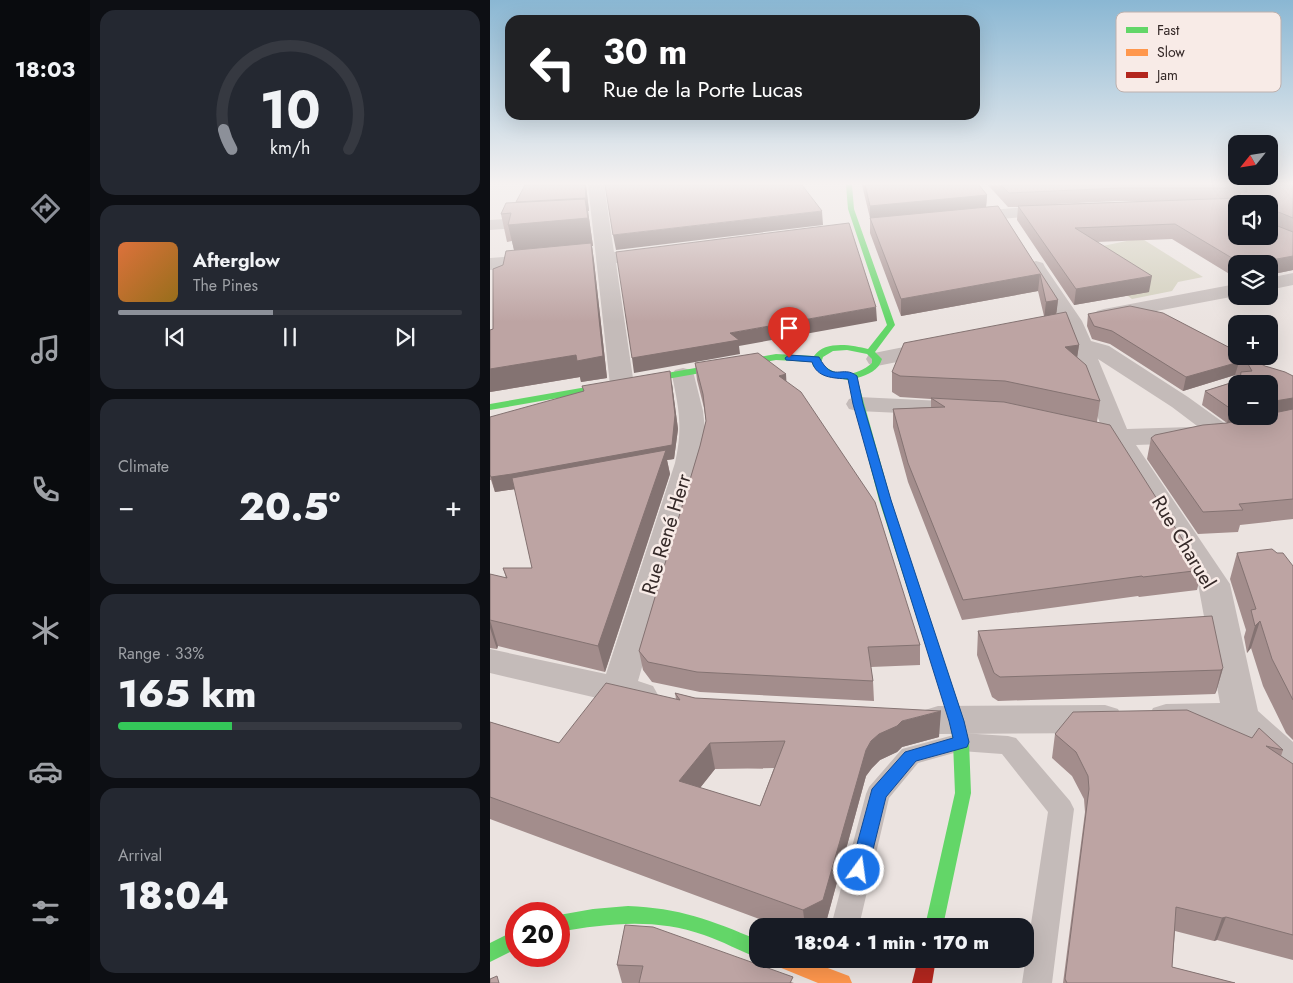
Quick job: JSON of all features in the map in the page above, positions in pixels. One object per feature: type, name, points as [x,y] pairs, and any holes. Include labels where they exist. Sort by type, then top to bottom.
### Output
[{"type":"main road","points":[[816,359],[818,369],[833,375],[852,376],[868,372],[874,368],[873,356],[891,325],[851,231]]},
{"type":"main road","points":[[490,407],[683,375],[776,357],[816,359],[824,352],[838,347],[856,347],[873,356]]},
{"type":"main road","points":[[852,376],[885,500],[959,732],[962,793],[936,918]]},
{"type":"main road","points":[[490,417],[550,398]]},
{"type":"main road","points":[[570,921],[626,914],[690,922],[749,945]]},
{"type":"main road","points":[[490,940],[505,939]]},
{"type":"main road","points":[[490,952],[505,944]]},
{"type":"main road","points":[[815,968],[837,974]]},
{"type":"main road","points":[[922,983],[925,968]]},
{"type":"street","points":[[600,231],[599,256],[622,385]]},
{"type":"street","points":[[599,256],[673,250]]},
{"type":"street","name":"Rue Charuel","points":[[1029,255],[1062,323],[1081,345],[1116,436],[1214,584],[1241,717]]},
{"type":"street","points":[[490,264],[558,258]]},
{"type":"street","points":[[1278,282],[1293,279]]},
{"type":"street","points":[[1062,323],[1228,291]]},
{"type":"street","points":[[1145,307],[1170,320]]},
{"type":"street","points":[[873,356],[955,344]]},
{"type":"street","points":[[1078,428],[1116,436],[1170,437],[1231,431],[1191,398],[1101,351],[1081,345]]},
{"type":"street","name":"Rue René Herr","points":[[616,689],[623,676],[679,465],[693,438],[691,411],[683,375]]},
{"type":"street","points":[[858,404],[983,410]]},
{"type":"street","points":[[490,661],[672,702]]},
{"type":"street","points":[[909,719],[959,732],[1241,717],[1293,765]]},
{"type":"lane","points":[[847,918],[878,794],[910,756],[959,732],[1008,745],[1061,809],[1037,983]]},
{"type":"shaded area","points":[[1141,238],[1203,277],[1178,282],[1172,291],[1132,299],[1119,289],[1093,248]]},
{"type":"building","points":[[612,231],[649,231],[613,235]]},
{"type":"building","points":[[786,231],[852,231],[876,307],[730,333],[739,340],[632,358],[616,252]]},
{"type":"building","points":[[875,231],[1014,231],[1058,300],[1046,302],[1040,274],[901,299]]},
{"type":"building","points":[[1035,231],[1080,231],[1152,276],[1076,289]]},
{"type":"building","points":[[1187,231],[1228,231],[1228,245],[1278,245],[1278,231],[1290,231],[1293,232],[1293,256],[1278,259],[1278,255],[1228,256]]},
{"type":"building","points":[[591,243],[603,356],[577,361],[576,355],[490,369],[490,330],[493,329],[493,269],[503,265],[506,251]]},
{"type":"building","points":[[1130,306],[1163,313],[1228,347],[1228,365],[1186,377],[1112,331],[1094,326],[1088,314]]},
{"type":"building","points":[[1066,312],[1079,345],[1065,347],[1086,365],[1100,401],[1005,381],[900,376],[892,372],[904,343]]},
{"type":"building","points":[[758,353],[786,374],[779,376],[801,392],[875,502],[920,645],[868,647],[873,681],[697,672],[648,662],[639,651],[706,421],[703,394],[695,363]]},
{"type":"building","points":[[1249,365],[1263,365],[1293,376],[1293,398],[1278,400],[1278,375],[1241,375],[1241,372],[1252,371]]},
{"type":"building","points":[[670,371],[675,415],[672,445],[491,477],[490,417],[584,391],[582,386]]},
{"type":"building","points":[[1228,384],[1228,407],[1205,391]]},
{"type":"building","points":[[931,398],[1004,402],[1110,425],[1202,570],[1142,576],[963,600],[908,463],[893,409],[945,407]]},
{"type":"building","points":[[1293,409],[1293,499],[1239,504],[1243,510],[1203,512],[1151,438],[1155,435],[1203,425],[1228,423],[1228,425],[1278,425],[1278,412]]},
{"type":"building","points":[[666,450],[598,646],[490,620],[490,574],[507,578],[503,568],[532,568],[512,478]]},
{"type":"building","points":[[1272,549],[1277,553],[1283,553],[1293,566],[1293,700],[1272,659],[1260,621],[1255,626],[1251,610],[1256,609],[1237,553]]},
{"type":"building","points":[[1212,616],[1223,668],[1221,670],[1000,677],[994,673],[978,631]]},
{"type":"building","points":[[606,683],[680,700],[675,693],[695,698],[941,711],[902,721],[897,726],[879,734],[871,741],[866,750],[823,900],[803,910],[490,797],[490,722],[559,743]],"holes":[[[785,741],[760,806],[679,781],[710,743]]]},
{"type":"building","points":[[1187,710],[1252,738],[1259,728],[1283,750],[1266,746],[1293,764],[1293,935],[1226,917],[1222,918],[1176,907],[1172,967],[1235,983],[1067,983],[1065,979],[1089,789],[1088,776],[1076,752],[1055,734],[1073,712]]},
{"type":"building","points":[[625,925],[653,927],[749,961],[749,968],[768,968],[793,977],[790,983],[639,983],[643,966],[617,965]]},
{"type":"building","points":[[497,976],[499,983],[490,983],[490,979]]},
{"type":"traffic: fast","points":[[859,231],[891,325],[870,352]]},
{"type":"traffic: fast","points":[[847,347],[870,352],[877,359],[876,364],[862,374],[846,377],[830,374],[816,364],[819,355],[831,349],[847,347]]},
{"type":"traffic: fast","points":[[490,407],[776,357],[816,359]]},
{"type":"traffic: fast","points":[[852,376],[885,500],[957,721],[961,742],[963,793],[936,918]]},
{"type":"traffic: fast","points":[[570,921],[610,915],[663,917],[705,926],[749,945]]},
{"type":"traffic: fast","points":[[490,953],[505,945]]},
{"type":"traffic: slow","points":[[804,968],[842,983]]},
{"type":"traffic: jam","points":[[922,983],[925,968]]},
{"type":"route","points":[[789,358],[816,359],[818,369],[824,372],[833,375],[852,376],[885,500],[957,721],[961,742],[910,756],[878,794],[859,870]]}]
